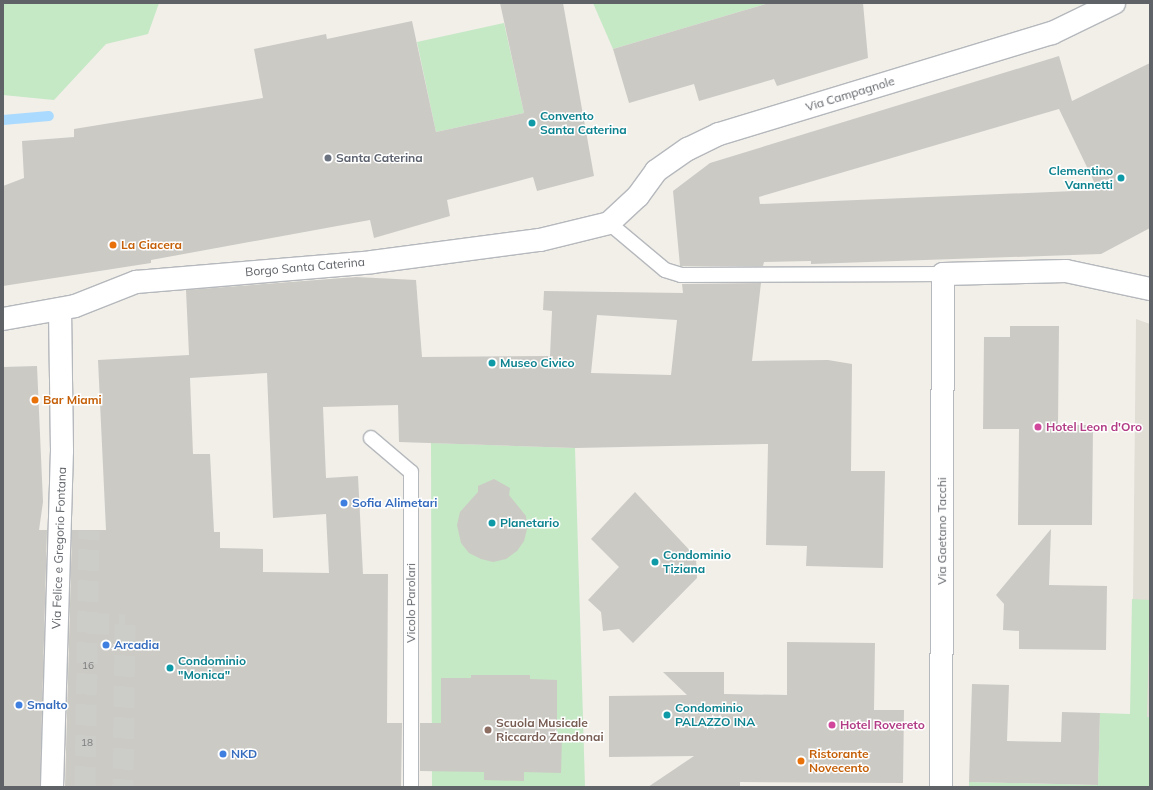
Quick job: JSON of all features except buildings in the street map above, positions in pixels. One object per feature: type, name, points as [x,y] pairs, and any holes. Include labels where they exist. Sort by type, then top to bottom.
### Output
[{"type":"street","name":"Via Campagnole","points":[[610,223],[638,196],[656,171],[688,149],[719,134],[1052,33],[1114,3]]},
{"type":"street","name":"Borgo Santa Caterina","points":[[3,319],[60,310],[136,282],[380,261],[540,240],[610,223]]},
{"type":"street","points":[[943,274],[1066,272],[1150,290]]},
{"type":"street","name":"Via Gaetano Tacchi","points":[[941,787],[943,274]]},
{"type":"street","name":"Via Felice e Gregorio Fontana","points":[[52,787],[62,451],[60,310]]},
{"type":"lane","points":[[610,223],[665,270],[681,275],[943,274]]},
{"type":"lane","name":"Vicolo Parolari","points":[[371,438],[411,472],[411,787]]},
{"type":"shaded area","points":[[1136,319],[1150,324],[1150,787],[1131,787]]},
{"type":"green space","points":[[3,3],[159,3],[148,34],[106,44],[54,100],[3,95]]},
{"type":"green space","points":[[593,3],[769,3],[613,49]]},
{"type":"green space","points":[[504,23],[524,113],[436,132],[417,42]]},
{"type":"green space","points":[[431,443],[575,448],[585,787],[432,787]]},
{"type":"green space","points":[[1132,599],[1150,600],[1147,717],[1150,717],[1150,787],[969,787],[969,782],[1098,785],[1100,713],[1130,714]]},
{"type":"waterway","points":[[3,120],[49,116]]},
{"type":"tunnel","points":[[85,787],[89,530]]},
{"type":"tunnel","points":[[88,623],[125,624],[123,787]]},
{"type":"place","name":"Convento Santa Caterina","points":[[532,123]]},
{"type":"place","name":"Santa Caterina","points":[[328,158]]},
{"type":"place","name":"Clementino Vannetti","points":[[1121,178]]},
{"type":"place","name":"La Ciacera","points":[[113,245]]},
{"type":"place","name":"Museo Civico","points":[[492,363]]},
{"type":"place","name":"Bar Miami","points":[[35,400]]},
{"type":"place","name":"Hotel Leon d'Oro","points":[[1038,427]]},
{"type":"place","name":"Sofia Alimetari","points":[[344,503]]},
{"type":"place","name":"Planetario","points":[[492,523]]},
{"type":"place","name":"Condominio Tiziana","points":[[655,562]]},
{"type":"place","name":"Arcadia","points":[[106,645]]},
{"type":"place","name":"Condominio \"Monica\"","points":[[170,668]]},
{"type":"place","name":"Smalto","points":[[19,705]]},
{"type":"place","name":"Condominio PALAZZO INA","points":[[667,715]]},
{"type":"place","name":"Hotel Rovereto","points":[[832,725]]},
{"type":"place","name":"Scuola Musicale Riccardo Zandonai","points":[[488,730]]},
{"type":"place","name":"NKD","points":[[223,754]]},
{"type":"place","name":"Ristorante Novecento","points":[[801,761]]}]
